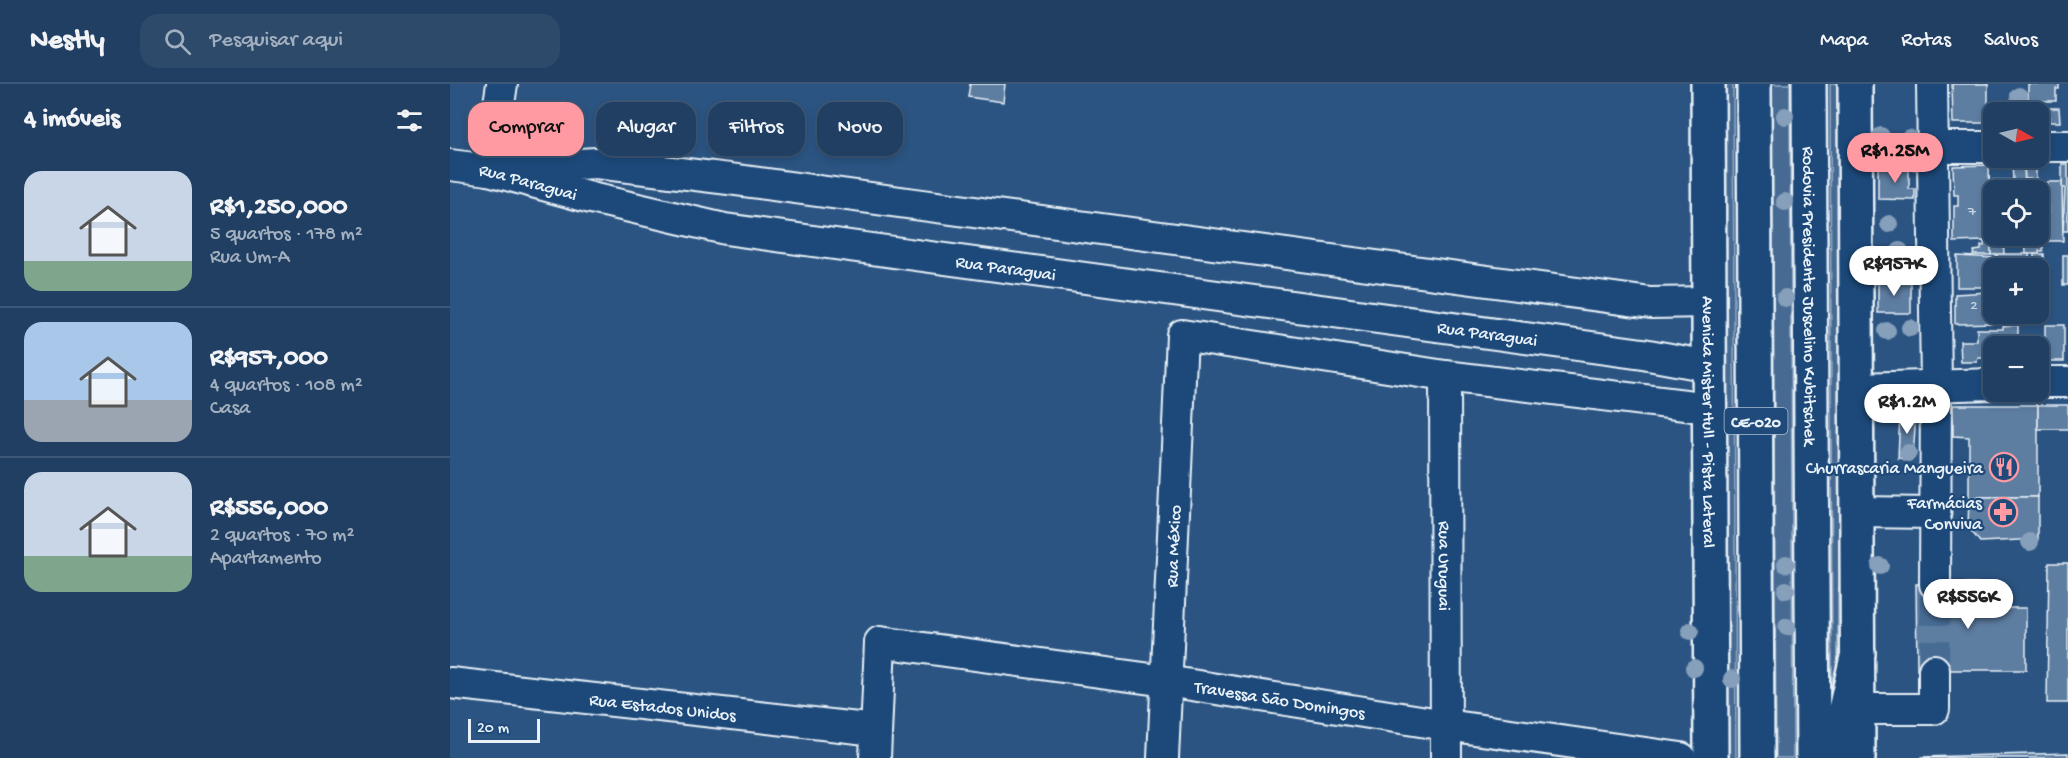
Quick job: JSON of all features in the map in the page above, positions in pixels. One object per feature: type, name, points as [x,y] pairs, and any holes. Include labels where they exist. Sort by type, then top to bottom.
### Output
[{"type":"main road","name":"Avenida Mister Hull - Pista Lateral","points":[[1708,84],[1711,758]]},
{"type":"main road","name":"CE-020","points":[[1754,84],[1757,758]]},
{"type":"main road","name":"Rodovia Presidente Juscelino Kubitschek","points":[[1809,84],[1813,758]]},
{"type":"main road","points":[[1855,84],[1858,758]]},
{"type":"main road","points":[[1834,758],[1858,653]]},
{"type":"street","points":[[450,165],[489,170],[502,84]]},
{"type":"street","points":[[1932,84],[1936,386],[1935,584]]},
{"type":"street","points":[[2049,146],[2068,146]]},
{"type":"street","points":[[1932,147],[1983,147]]},
{"type":"street","name":"Rua Paraguai","points":[[489,170],[596,163],[729,178],[1651,303],[1709,302]]},
{"type":"street","name":"Rua Paraguai","points":[[489,170],[591,198],[725,229],[1631,352],[1709,366]]},
{"type":"street","name":"Rua México","points":[[1163,758],[1182,335],[1445,376]]},
{"type":"street","points":[[1445,376],[1710,408]]},
{"type":"street","name":"Rua Uruguai","points":[[1445,376],[1446,758]]},
{"type":"street","points":[[2049,382],[2068,382]]},
{"type":"street","points":[[1857,388],[1983,384]]},
{"type":"street","points":[[1858,512],[1935,513]]},
{"type":"street","name":"Travessa São Domingos","points":[[875,744],[880,642],[1166,681],[1446,725],[1681,758]]},
{"type":"street","points":[[1858,709],[1934,709],[1934,670]]},
{"type":"street","name":"Rua Estados Unidos","points":[[450,683],[875,744]]},
{"type":"shaded area","points":[[1721,84],[1733,84],[1736,758],[1724,758]]},
{"type":"shaded area","points":[[1772,84],[1790,84],[1793,758],[1776,758]]},
{"type":"shaded area","points":[[1830,84],[1843,84],[1841,578],[1838,592],[1838,685],[1836,689],[1832,686]]},
{"type":"building","points":[[970,84],[1005,84],[1003,102],[968,97]]},
{"type":"building","points":[[1952,84],[1988,84],[1988,102],[1983,102],[1983,123],[1953,123]]},
{"type":"building","points":[[2028,84],[2059,84],[2059,89],[2056,89],[2056,101],[2028,101]]},
{"type":"building","points":[[2049,108],[2059,108],[2060,122],[2049,122]]},
{"type":"building","points":[[2062,164],[2068,164],[2068,231],[2063,231],[2065,188],[2062,188]]},
{"type":"building","points":[[1983,165],[1983,168],[1989,168],[1989,180],[1983,180],[1983,241],[1954,242],[1954,206],[1958,206],[1958,195],[1954,195],[1953,166]]},
{"type":"building","points":[[1878,167],[1909,167],[1909,189],[1915,189],[1915,200],[1878,199]]},
{"type":"building","points":[[2012,168],[2024,168],[2025,180],[2013,180]]},
{"type":"building","points":[[2024,168],[2036,168],[2036,179],[2025,179]]},
{"type":"building","points":[[2049,182],[2062,182],[2063,241],[2049,241]]},
{"type":"building","points":[[1983,246],[1991,246],[1991,255],[1973,255],[1974,251],[1981,250]]},
{"type":"building","points":[[1991,246],[2004,246],[2004,254],[1991,255]]},
{"type":"building","points":[[2026,246],[2043,246],[2043,251],[2039,251],[2039,254],[2026,254]]},
{"type":"building","points":[[1997,254],[2029,254],[2029,258],[1997,258]]},
{"type":"building","points":[[2034,254],[2044,254],[2044,258],[2034,258]]},
{"type":"building","points":[[2063,255],[2068,255],[2068,285],[2063,285]]},
{"type":"building","points":[[1957,256],[1997,258],[1983,258],[1983,287],[1957,287]]},
{"type":"building","points":[[1878,281],[1911,283],[1911,313],[1878,313]]},
{"type":"building","points":[[1983,293],[1983,323],[1955,324],[1955,294]]},
{"type":"building","points":[[2018,325],[2018,336],[1983,336],[1983,358],[1978,358],[1977,362],[1961,362],[1960,341],[1977,341],[1977,329],[2003,329],[2003,326]]},
{"type":"building","points":[[2045,325],[2064,325],[2064,361],[2049,361],[2049,336],[2045,336]]},
{"type":"building","name":"Churrascaria Mangueira","points":[[1953,405],[2038,405],[2038,497],[1969,497],[1969,437],[1953,436]]},
{"type":"building","points":[[2038,405],[2068,405],[2068,429],[2038,429]]},
{"type":"building","points":[[1900,412],[1916,413],[1913,459],[1898,458]]},
{"type":"building","name":"Farmácias Conviva","points":[[1969,497],[2038,497],[2038,539],[1980,542],[1968,527]]},
{"type":"building","points":[[2049,563],[2068,563],[2068,703],[2047,703]]},
{"type":"building","points":[[1916,584],[1993,584],[1993,608],[2026,608],[2026,670],[1917,670]]},
{"type":"building","points":[[2068,753],[2068,758],[1922,758],[1922,757]]},
{"type":"tunnel","points":[[1934,670],[1935,584]]},
{"type":"place","name":"Churrascaria Mangueira","points":[[2004,467]]},
{"type":"place","name":"Farmácias Conviva","points":[[2003,512]]}]
